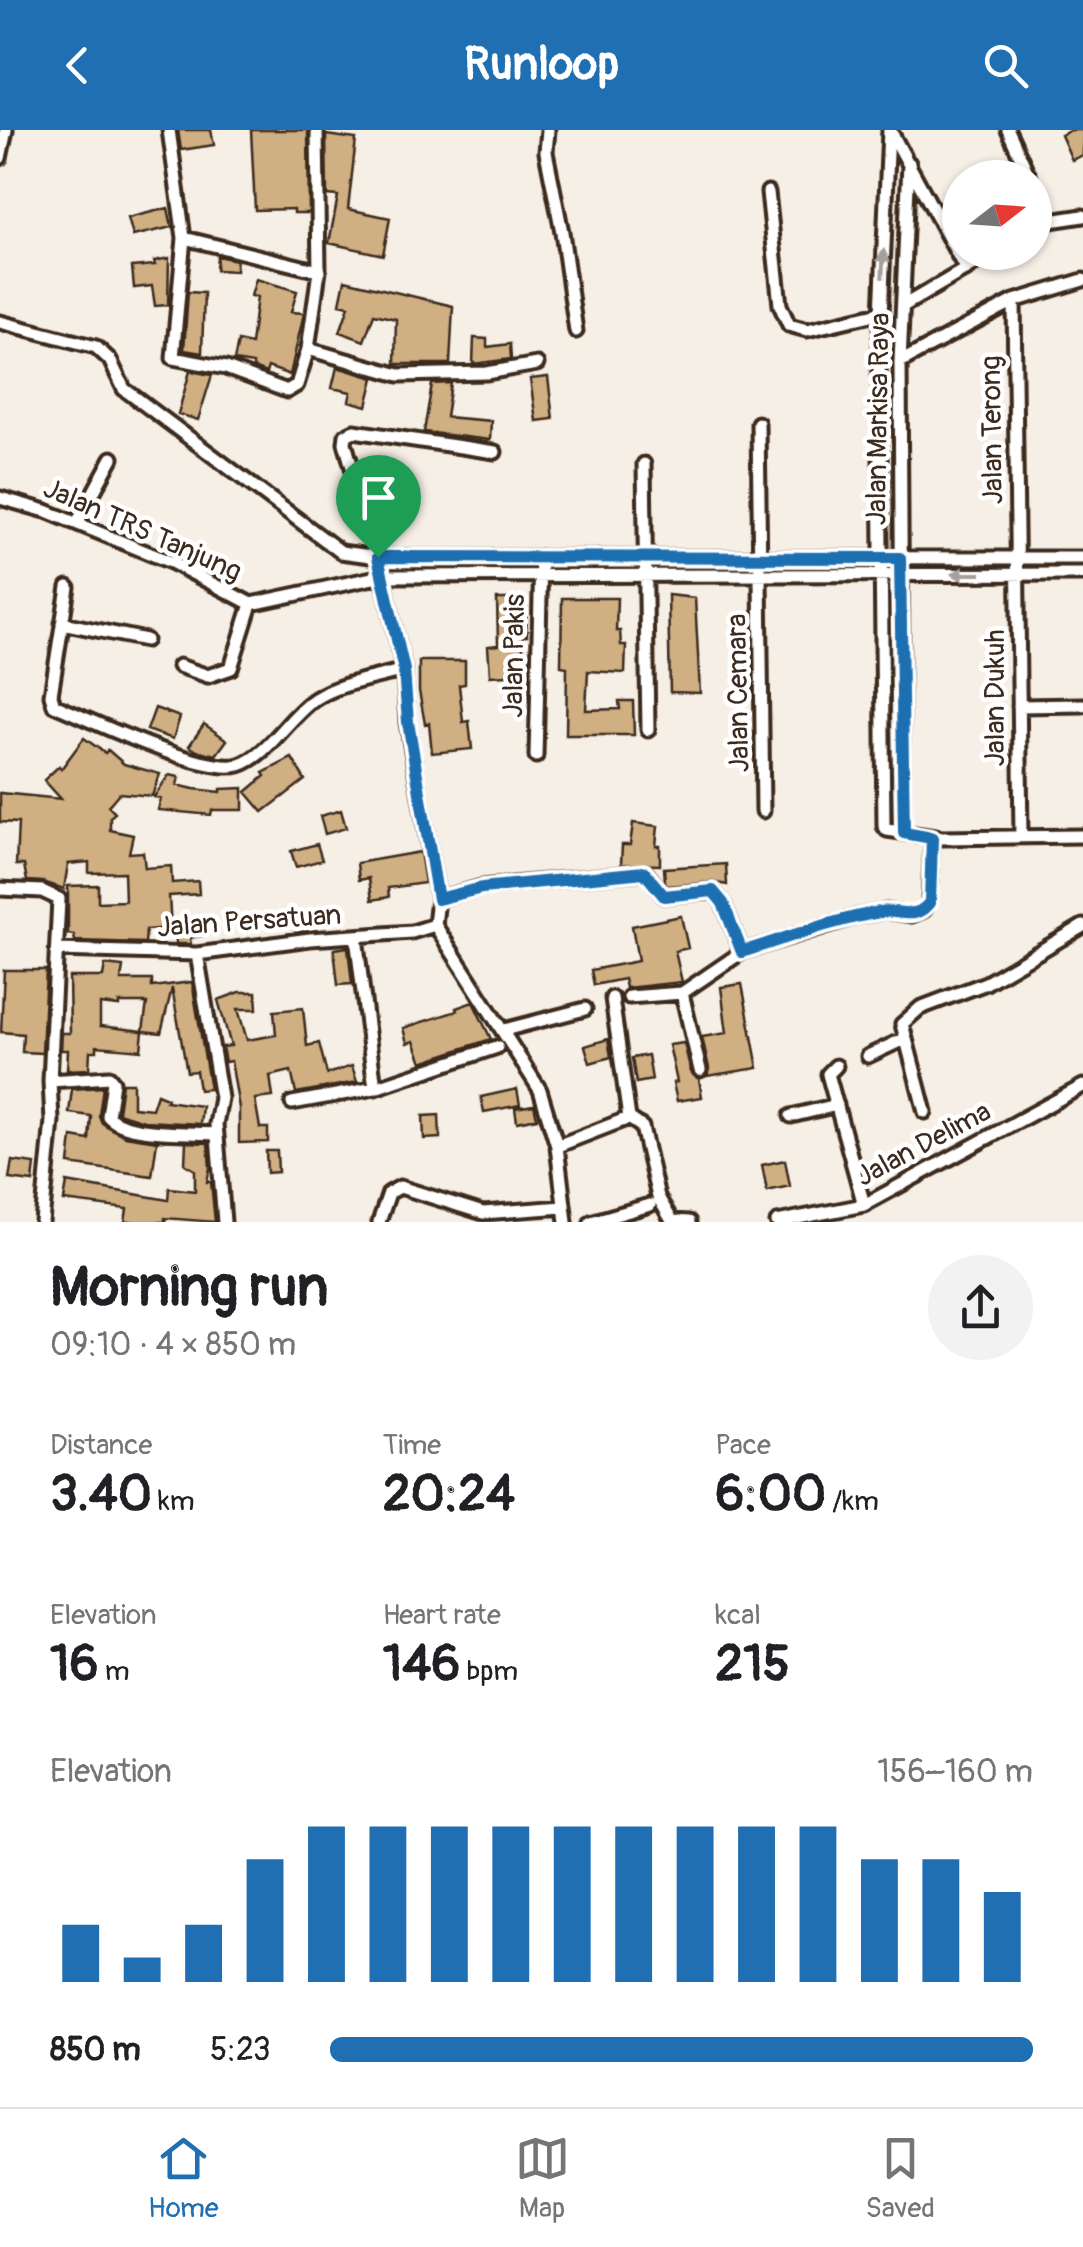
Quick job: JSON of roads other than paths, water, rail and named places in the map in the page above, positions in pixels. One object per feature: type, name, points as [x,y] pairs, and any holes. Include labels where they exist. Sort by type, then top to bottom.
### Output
[{"type":"street","points":[[0,158],[6,130]]},
{"type":"street","points":[[169,130],[184,238],[173,358],[226,368],[288,391],[297,385],[308,348],[319,271],[317,130]]},
{"type":"street","points":[[548,130],[546,152],[576,330]]},
{"type":"street","name":"Jalan Markisa Raya","points":[[890,130],[909,163],[900,362],[904,833],[884,826],[880,313],[890,130]]},
{"type":"street","points":[[1008,130],[1022,160]]},
{"type":"street","points":[[909,163],[942,225]]},
{"type":"street","points":[[768,192],[780,305],[789,326],[806,330],[880,313]]},
{"type":"street","points":[[1052,221],[1083,216]]},
{"type":"street","points":[[184,238],[319,271]]},
{"type":"street","points":[[903,306],[966,270]]},
{"type":"street","points":[[900,362],[1014,301],[1083,280]]},
{"type":"street","name":"Jalan Terong","points":[[1014,301],[1019,558]]},
{"type":"street","points":[[0,322],[96,347],[110,360],[124,389],[341,552],[378,557],[1083,558]]},
{"type":"street","points":[[308,348],[399,374],[487,373],[538,364]]},
{"type":"street","name":"Jalan Cemara","points":[[758,423],[763,811]]},
{"type":"street","points":[[495,452],[354,431],[346,435],[345,443],[378,557],[404,670],[410,739],[438,899],[434,925],[540,1090],[557,1146],[566,1222]]},
{"type":"street","points":[[77,523],[112,458]]},
{"type":"street","points":[[644,464],[648,730]]},
{"type":"street","name":"Jalan TRS Tanjung","points":[[0,498],[77,523],[173,563],[251,604],[382,576],[1083,574]]},
{"type":"street","name":"Jalan Pakis","points":[[536,756],[541,557]]},
{"type":"street","name":"Jalan Dukuh","points":[[1019,558],[1021,837]]},
{"type":"street","points":[[68,587],[51,695],[54,705],[151,745],[228,766],[242,764],[314,699],[404,670]]},
{"type":"street","points":[[178,666],[208,676],[231,668],[251,604]]},
{"type":"street","points":[[62,622],[146,640]]},
{"type":"street","points":[[1019,706],[1083,705]]},
{"type":"street","points":[[904,833],[932,838],[1083,836]]},
{"type":"street","points":[[629,997],[682,993],[742,952],[855,917],[886,911],[912,915],[924,910],[930,902],[932,838]]},
{"type":"street","points":[[438,899],[482,888],[644,872],[664,896],[713,891],[723,903],[742,952]]},
{"type":"street","points":[[0,888],[42,892],[59,898],[50,1080],[52,1121],[42,1222]]},
{"type":"street","name":"Jalan Persatuan","points":[[58,950],[197,954],[310,939],[412,932],[434,925]]},
{"type":"street","points":[[925,1112],[902,1024],[920,1008],[986,983],[1083,926]]},
{"type":"street","points":[[356,937],[375,1088]]},
{"type":"street","points":[[197,954],[221,1098],[216,1134],[224,1222]]},
{"type":"street","points":[[682,993],[700,1070]]},
{"type":"street","points":[[612,998],[630,1118],[642,1128],[658,1198],[672,1221],[689,1222]]},
{"type":"street","points":[[504,1030],[585,1010]]},
{"type":"street","points":[[868,1056],[904,1039]]},
{"type":"street","points":[[292,1102],[375,1088],[497,1047]]},
{"type":"street","points":[[836,1066],[828,1074],[864,1204]]},
{"type":"street","points":[[50,1080],[109,1077],[113,1082],[108,1116],[114,1123],[146,1130],[216,1134]]},
{"type":"street","name":"Jalan Delima","points":[[778,1222],[864,1204],[1083,1086]]},
{"type":"street","points":[[791,1116],[837,1105]]},
{"type":"street","points":[[557,1146],[630,1118]]},
{"type":"street","points":[[379,1222],[388,1193],[400,1187],[482,1212],[563,1207]]},
{"type":"street","points":[[591,1222],[650,1205]]}]
